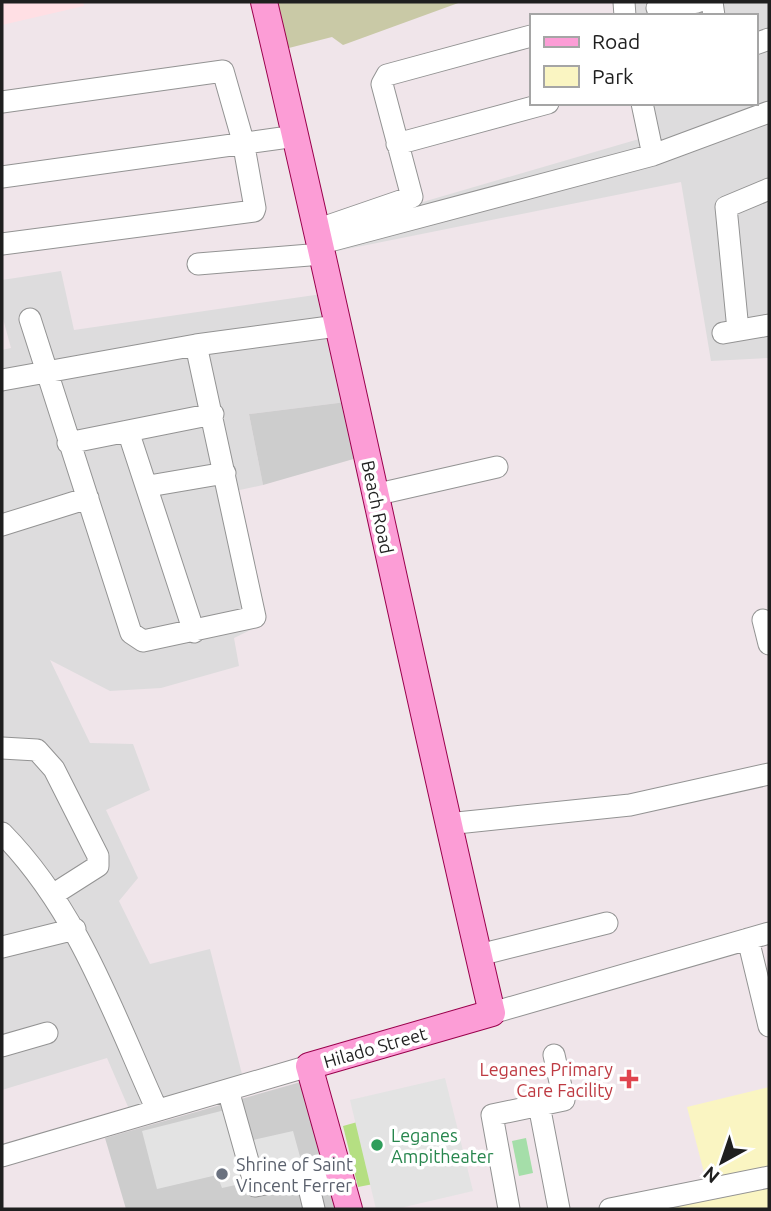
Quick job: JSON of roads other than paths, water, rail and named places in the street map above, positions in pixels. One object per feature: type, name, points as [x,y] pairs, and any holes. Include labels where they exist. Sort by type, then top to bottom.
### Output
[{"type":"main road","name":"Beach Road","points":[[264,2],[321,242],[374,495],[492,1013]]},
{"type":"main road","name":"Hilado Street","points":[[309,1066],[492,1013]]},
{"type":"main road","points":[[309,1066],[349,1209]]},
{"type":"street","points":[[657,8],[697,2]]},
{"type":"street","points":[[321,242],[412,197],[382,83],[387,75],[530,36]]},
{"type":"street","points":[[2,102],[223,71],[243,141],[254,211],[2,244]]},
{"type":"street","points":[[397,144],[541,105]]},
{"type":"street","points":[[642,105],[653,155]]},
{"type":"street","points":[[198,264],[321,242],[653,155],[769,112]]},
{"type":"street","points":[[2,177],[243,141],[296,136]]},
{"type":"street","points":[[769,189],[726,207],[730,332],[769,325]]},
{"type":"street","points":[[30,319],[131,633],[144,641],[255,617],[197,345]]},
{"type":"street","points":[[2,380],[197,345],[337,326]]},
{"type":"street","points":[[68,443],[213,414]]},
{"type":"street","points":[[128,430],[149,486],[194,632]]},
{"type":"street","points":[[374,495],[496,467]]},
{"type":"street","points":[[149,486],[225,472]]},
{"type":"street","points":[[2,525],[89,498]]},
{"type":"street","points":[[764,620],[769,644]]},
{"type":"street","points":[[2,748],[37,750],[54,769],[98,856],[97,866],[91,873],[54,894]]},
{"type":"street","points":[[447,824],[630,804],[769,774]]},
{"type":"street","points":[[6,842],[54,894],[75,929],[156,1110]]},
{"type":"street","points":[[479,955],[607,923]]},
{"type":"street","points":[[2,947],[75,929]]},
{"type":"street","name":"Hilado Street","points":[[492,1013],[769,933]]},
{"type":"street","points":[[748,939],[769,1026]]},
{"type":"street","points":[[2,1046],[47,1032]]},
{"type":"street","points":[[509,1209],[492,1115],[564,1100],[554,1055]]},
{"type":"street","name":"Hilado Street","points":[[2,1156],[309,1066]]},
{"type":"street","points":[[228,1090],[255,1186],[337,1168]]},
{"type":"street","points":[[539,1105],[559,1209]]},
{"type":"street","points":[[306,1175],[314,1209]]},
{"type":"street","points":[[610,1209],[769,1177]]},
{"type":"place","name":"Leganes Primary Care Facility","points":[[629,1079]]},
{"type":"place","name":"Leganes Ampitheater","points":[[377,1145]]},
{"type":"place","name":"Shrine of Saint Vincent Ferrer","points":[[222,1174]]}]
